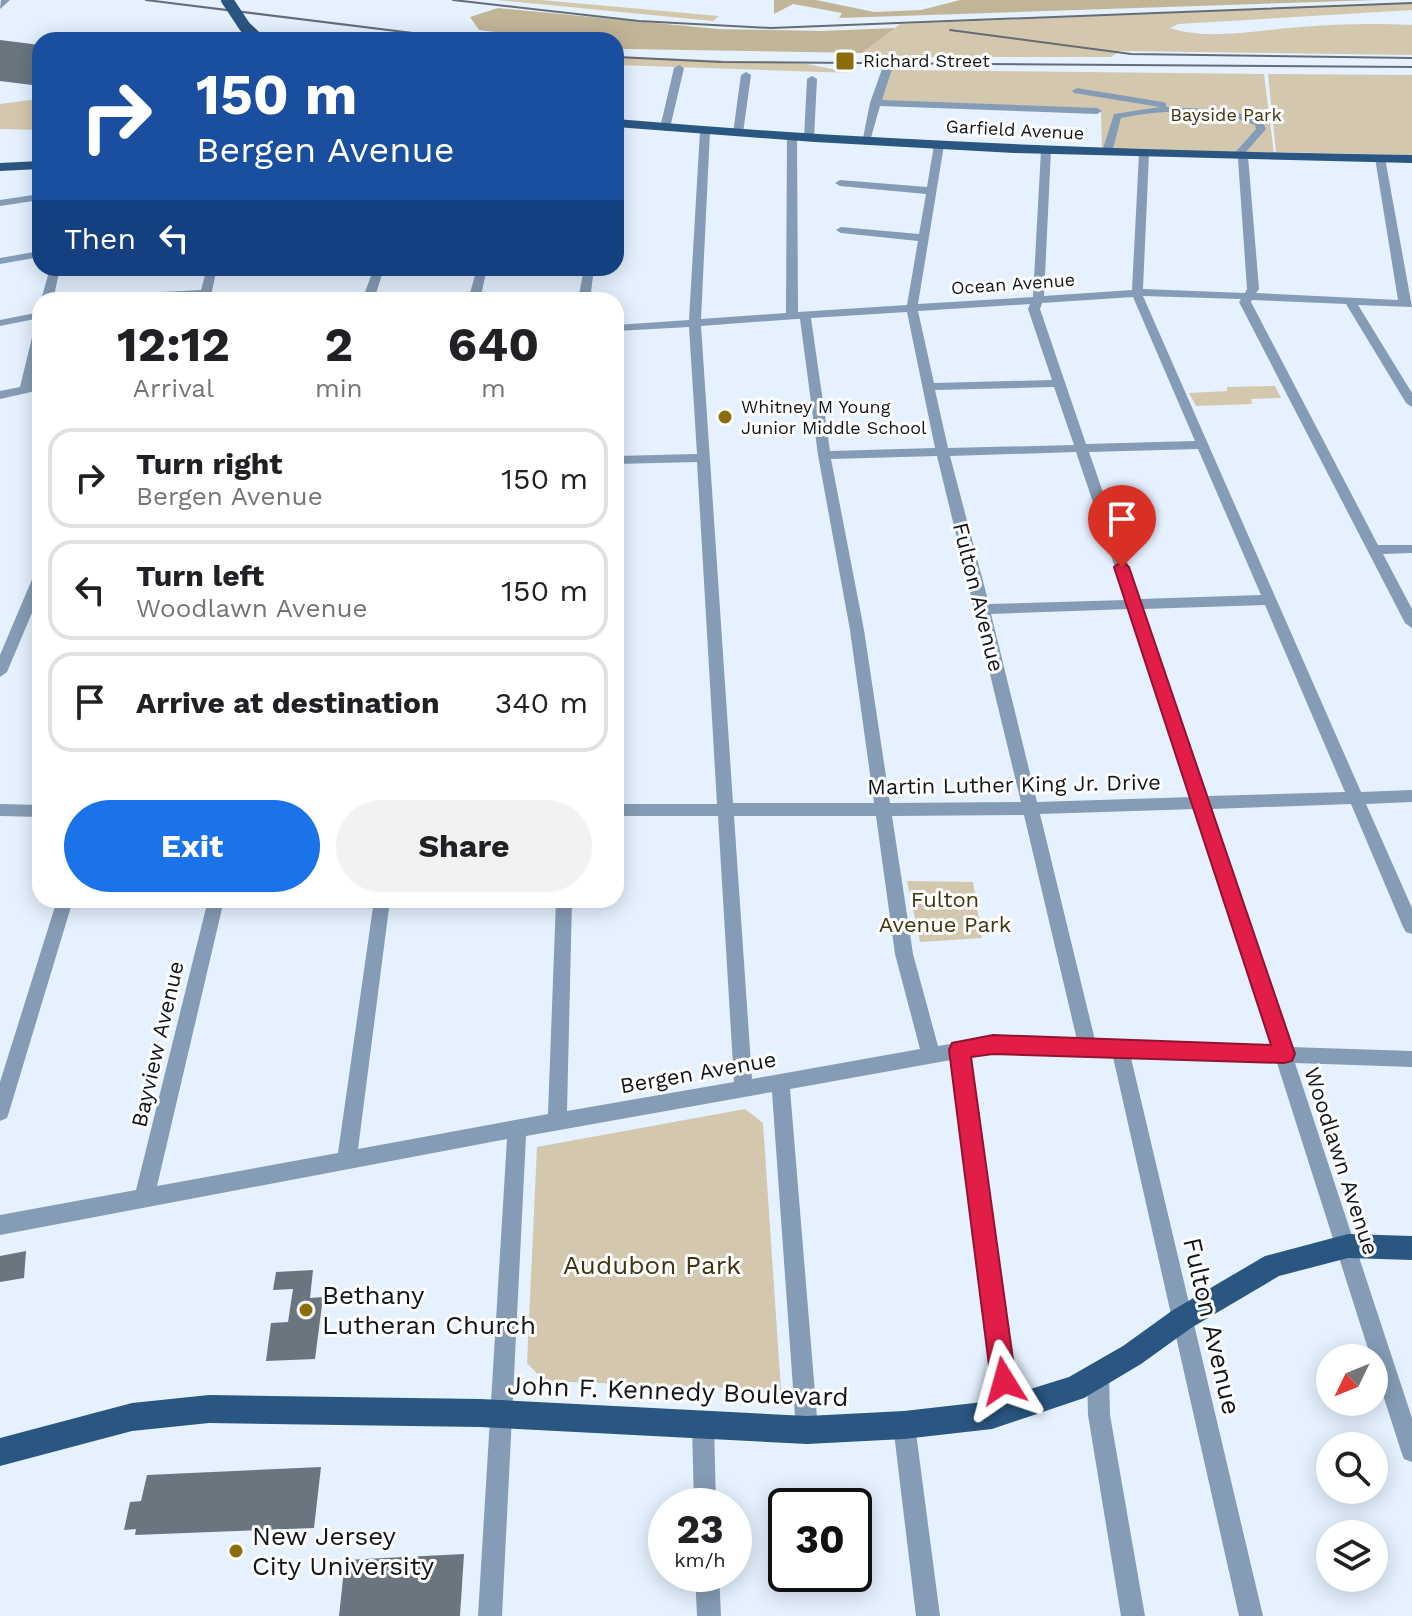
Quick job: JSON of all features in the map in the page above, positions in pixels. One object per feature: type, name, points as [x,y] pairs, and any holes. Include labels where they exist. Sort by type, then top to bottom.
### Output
[{"type":"main road","points":[[219,0],[244,32]]},
{"type":"main road","points":[[227,0],[250,32]]},
{"type":"main road","name":"Garfield Avenue","points":[[624,124],[792,138],[1046,150],[1412,159]]},
{"type":"main road","points":[[0,167],[32,165]]},
{"type":"main road","name":"John F. Kennedy Boulevard","points":[[0,1452],[132,1417],[209,1409],[501,1414],[807,1430],[904,1425],[1008,1411],[1075,1389],[1182,1319],[1274,1265],[1348,1246],[1412,1248]]},
{"type":"street","points":[[0,6],[6,0]]},
{"type":"street","points":[[665,128],[679,68]]},
{"type":"street","points":[[865,141],[887,69]]},
{"type":"street","points":[[738,133],[746,75]]},
{"type":"street","points":[[809,138],[812,79]]},
{"type":"street","points":[[1077,91],[1249,118],[1259,123],[1261,129],[1257,137],[1240,156],[1253,289],[1245,302],[1412,623]]},
{"type":"street","points":[[875,103],[1097,111]]},
{"type":"street","points":[[1107,152],[1117,116],[1188,110]]},
{"type":"street","points":[[705,131],[695,323],[745,1088]]},
{"type":"street","points":[[792,138],[798,317],[857,630],[904,954],[931,1055]]},
{"type":"street","name":"Fulton Avenue","points":[[939,145],[912,309],[928,387],[1088,1047]]},
{"type":"street","name":"Woodlawn Avenue","points":[[1046,150],[1034,309],[1348,1246],[1412,1451]]},
{"type":"street","points":[[1144,154],[1137,294],[1412,927]]},
{"type":"street","points":[[1380,158],[1408,303]]},
{"type":"street","points":[[840,183],[932,191]]},
{"type":"street","points":[[0,203],[32,198]]},
{"type":"street","points":[[841,230],[924,238]]},
{"type":"street","points":[[0,261],[32,255]]},
{"type":"street","name":"Ocean Avenue","points":[[624,327],[1199,292],[1408,303]]},
{"type":"street","points":[[1350,301],[1412,403]]},
{"type":"street","points":[[0,323],[32,317]]},
{"type":"street","points":[[25,390],[32,362]]},
{"type":"street","points":[[928,387],[1058,383]]},
{"type":"street","points":[[1,397],[32,388]]},
{"type":"street","points":[[824,455],[1202,445]]},
{"type":"street","points":[[624,460],[703,458]]},
{"type":"street","points":[[1376,550],[1412,549]]},
{"type":"street","points":[[0,672],[32,596]]},
{"type":"street","points":[[983,609],[1268,600]]},
{"type":"street","name":"Martin Luther King Jr. Drive","points":[[624,810],[1031,808],[1412,796]]},
{"type":"street","points":[[0,810],[32,811]]},
{"type":"street","points":[[0,1112],[63,908]]},
{"type":"street","name":"Bayview Avenue","points":[[144,1198],[214,908]]},
{"type":"street","points":[[347,1161],[381,908]]},
{"type":"street","points":[[557,1121],[564,908]]},
{"type":"street","name":"Bergen Avenue","points":[[0,1225],[557,1121],[993,1045],[1412,1059]]},
{"type":"street","name":"Fulton Avenue","points":[[1120,1048],[1251,1616]]},
{"type":"street","points":[[959,1050],[1008,1411]]},
{"type":"street","points":[[780,1081],[807,1430]]},
{"type":"street","points":[[490,1616],[517,1129]]},
{"type":"street","points":[[1098,1375],[1099,1415],[1133,1616]]},
{"type":"street","points":[[703,1424],[705,1488]]},
{"type":"street","points":[[904,1425],[928,1616]]},
{"type":"street","points":[[708,1592],[709,1616]]},
{"type":"green space","points":[[497,0],[541,0],[719,16],[713,21]]},
{"type":"green space","points":[[1412,3],[1412,10],[1178,24],[1170,28],[1201,34],[1234,34],[1327,25],[1412,25],[1412,55],[1120,51],[1111,57],[910,57],[862,53],[900,24]]},
{"type":"green space","points":[[624,56],[807,64],[851,73],[624,65]]},
{"type":"green space","name":"Bayside Park","points":[[887,65],[894,70],[1264,74],[1274,154],[1102,152],[1101,111],[876,102]]},
{"type":"green space","points":[[1268,74],[1412,75],[1412,155],[1276,152]]},
{"type":"green space","points":[[32,100],[32,130],[0,129],[0,104]]},
{"type":"green space","points":[[1275,386],[1281,398],[1251,399],[1252,404],[1196,406],[1189,393],[1227,391],[1227,387]]},
{"type":"green space","name":"Fulton Avenue Park","points":[[907,881],[973,882],[982,938],[920,942]]},
{"type":"green space","name":"Audubon Park","points":[[745,1109],[763,1123],[781,1390],[544,1381],[527,1363],[537,1147]]},
{"type":"shaded area","points":[[774,0],[816,0],[874,12],[921,10],[960,0],[1377,0],[839,18],[842,13],[793,4],[774,14]]},
{"type":"shaded area","points":[[498,8],[718,29],[822,31],[895,28],[862,53],[625,49],[624,32],[494,32],[479,30],[470,17]]},
{"type":"building","points":[[0,40],[32,44],[32,85],[0,81]]},
{"type":"building","points":[[26,1251],[24,1278],[0,1282],[0,1256]]},
{"type":"building","name":"Bethany Lutheran Church","points":[[313,1270],[310,1298],[323,1297],[315,1359],[266,1361],[271,1323],[288,1322],[293,1289],[273,1290],[276,1272]]},
{"type":"building","points":[[321,1467],[314,1528],[135,1535],[136,1529],[124,1530],[130,1502],[141,1501],[147,1475]]},
{"type":"building","points":[[464,1554],[460,1616],[339,1616],[345,1560]]},
{"type":"tram line","points":[[146,0],[404,32]]},
{"type":"tram line","points":[[624,57],[721,62],[1412,67]]},
{"type":"railway","points":[[453,0],[639,21],[771,28],[1412,3]]},
{"type":"railway","points":[[950,30],[1131,54],[1412,58]]},
{"type":"place","name":"Richard Street","points":[[845,61]]},
{"type":"place","name":"Whitney M Young Junior Middle School","points":[[725,417]]},
{"type":"place","name":"Bethany Lutheran Church","points":[[306,1310]]},
{"type":"place","name":"New Jersey City University","points":[[236,1551]]},
{"type":"route","points":[[1004,1381],[959,1050],[993,1045],[1284,1054],[1122,567]]}]
